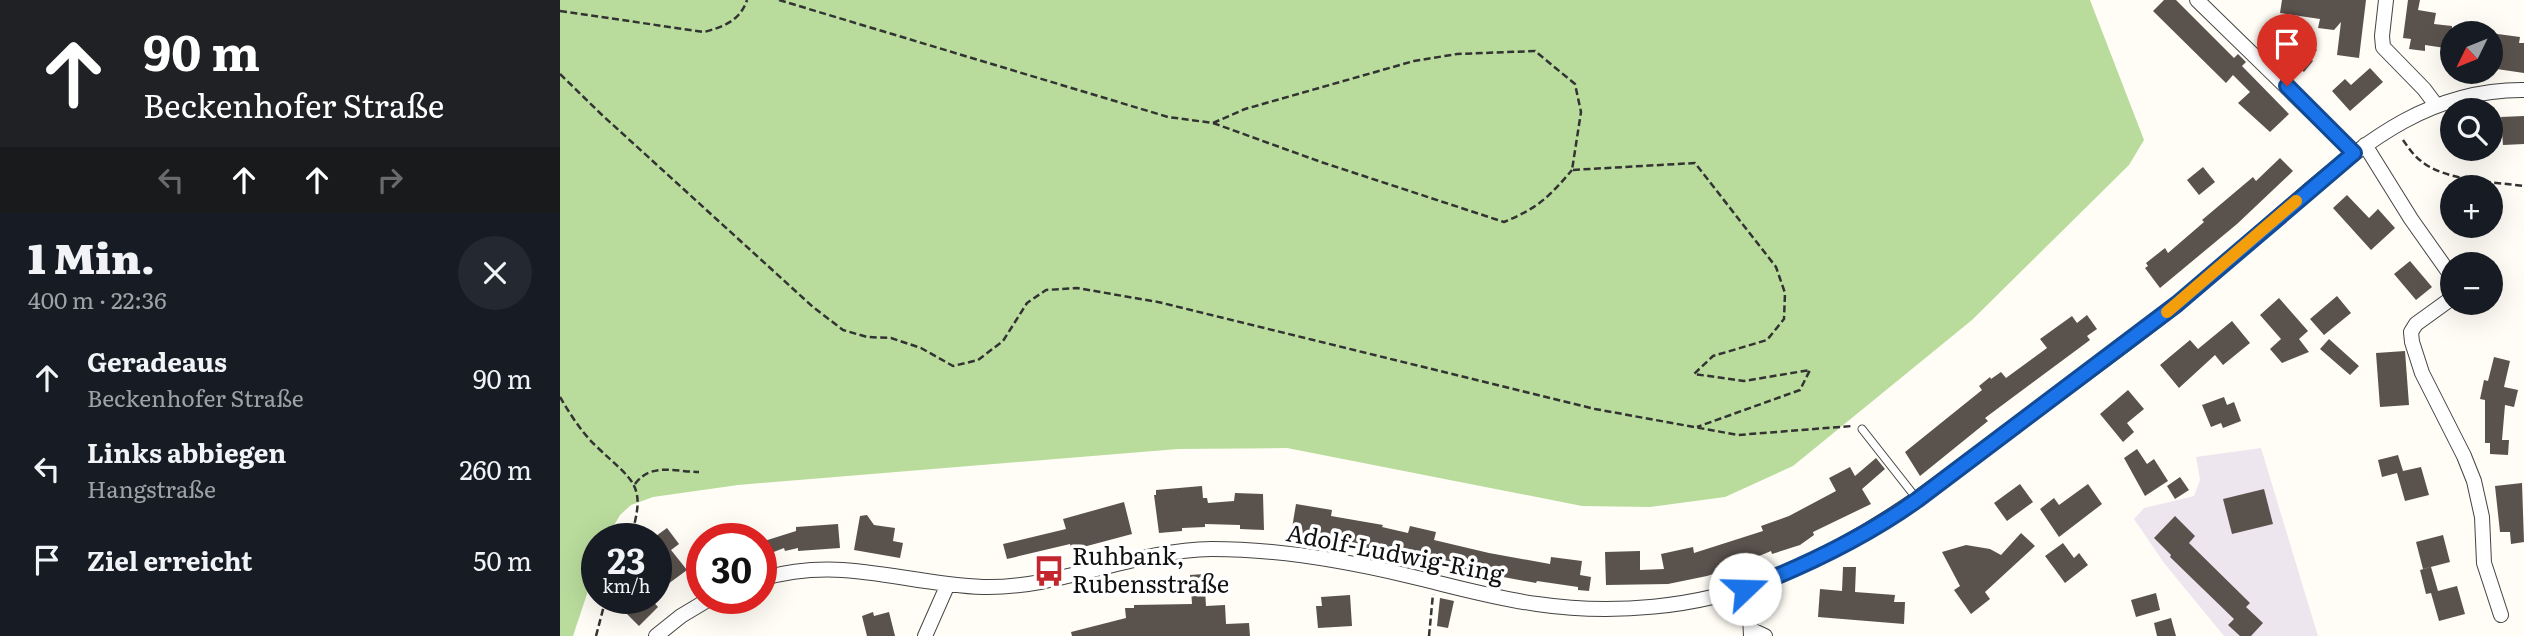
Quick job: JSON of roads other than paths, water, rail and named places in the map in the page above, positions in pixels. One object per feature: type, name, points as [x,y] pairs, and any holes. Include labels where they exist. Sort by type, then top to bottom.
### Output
[{"type":"street","points":[[2197,0],[2360,149],[2440,260]]},
{"type":"street","points":[[2386,0],[2383,47],[2424,89],[2436,106]]},
{"type":"street","name":"Adolf-Ludwig-Ring","points":[[777,576],[798,571],[853,569],[985,587],[1014,585],[1148,555],[1181,550],[1217,549],[1328,559],[1542,605],[1585,608],[1668,605],[1745,589],[1826,553],[1874,528],[1917,500],[2177,304],[2360,149],[2392,126],[2436,106],[2481,92],[2524,90]]},
{"type":"street","points":[[2440,307],[2416,324],[2411,332],[2412,342],[2422,373],[2474,481],[2482,517],[2484,564],[2501,615]]},
{"type":"street","points":[[925,636],[948,584]]},
{"type":"street","points":[[1745,589],[1756,634]]},
{"type":"street","points":[[656,636],[686,613]]},
{"type":"lane","points":[[1862,429],[1917,500]]},
{"type":"place","name":"Ruhbank, Rubensstraße","points":[[1049,571]]}]
